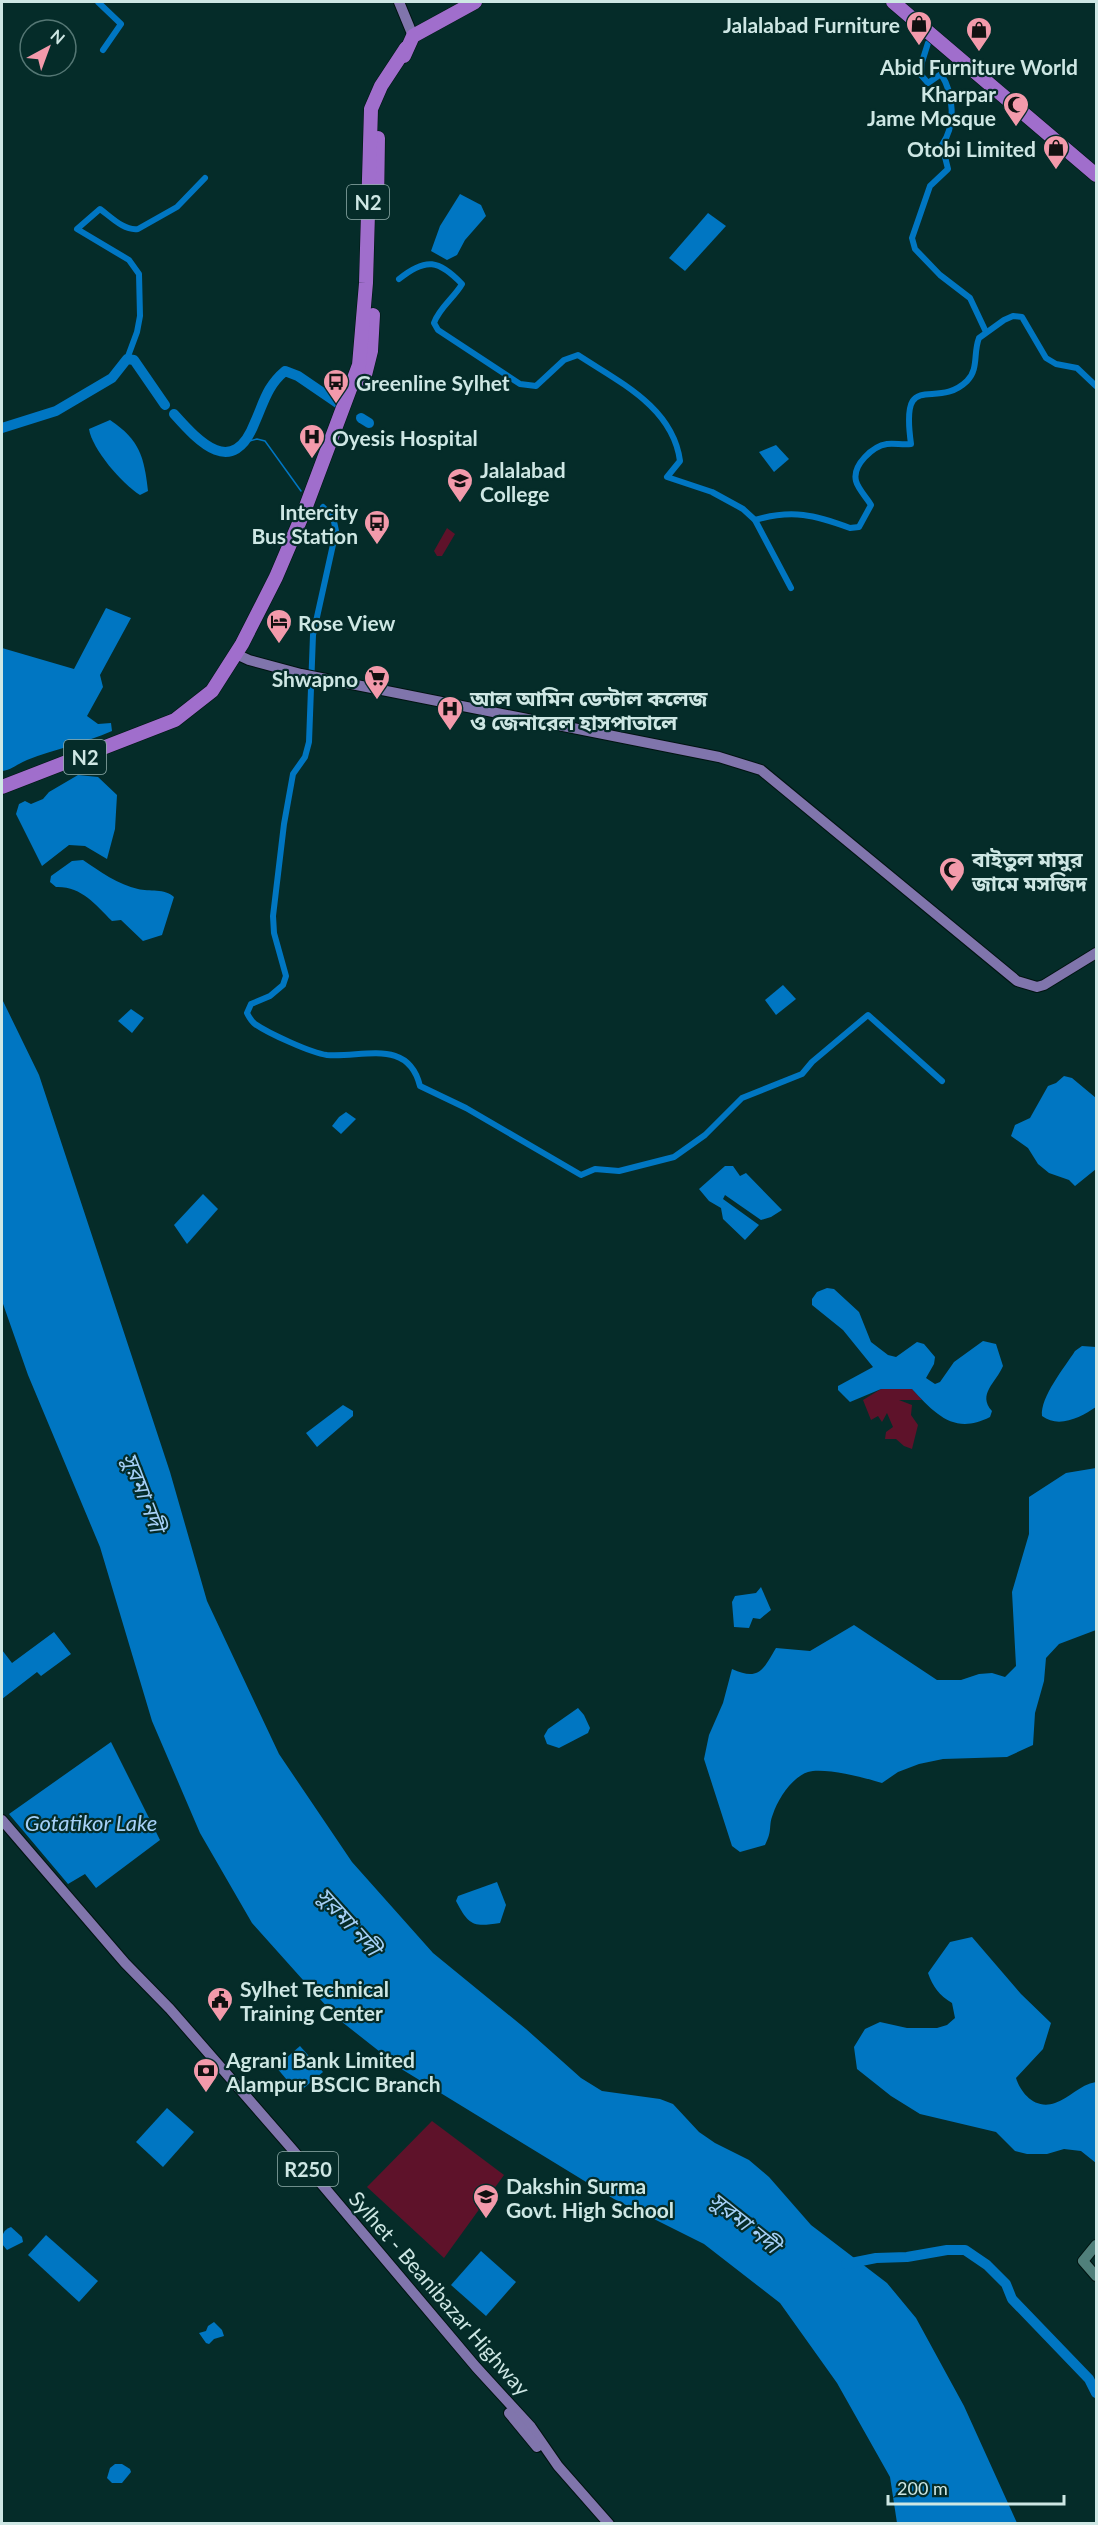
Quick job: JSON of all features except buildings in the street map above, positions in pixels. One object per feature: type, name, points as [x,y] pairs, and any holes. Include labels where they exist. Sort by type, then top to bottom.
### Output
[{"type":"highway","points":[[410,42],[475,2]]},
{"type":"highway","points":[[893,2],[1096,175]]},
{"type":"highway","name":"N2","points":[[2,787],[175,720],[212,691],[239,655],[294,559],[368,367],[375,277],[379,115],[382,99],[410,42]]},
{"type":"main road","points":[[399,2],[410,42]]},
{"type":"main road","points":[[239,655],[301,674],[719,757],[761,770],[1017,981],[1037,987],[1044,985],[1096,953]]},
{"type":"main road","name":"Sylhet - Beanibazar Highway","points":[[2,1820],[122,1965]]},
{"type":"main road","name":"Sylhet - Beanibazar Highway","points":[[2,1829],[122,1965],[176,2020],[476,2367],[531,2427],[558,2466],[609,2523]]},
{"type":"main road","name":"Sylhet - Beanibazar Highway","points":[[271,2130],[601,2523]]},
{"type":"street","points":[[1096,2245],[1083,2261],[1096,2276]]},
{"type":"shaded area","points":[[447,528],[455,534],[442,556],[437,556],[434,551]]},
{"type":"shaded area","points":[[881,1389],[912,1389],[922,1400],[899,1400],[912,1405],[911,1415],[918,1425],[912,1449],[896,1439],[885,1439],[886,1432],[893,1427],[887,1413],[882,1422],[878,1416],[871,1420],[863,1400]]},
{"type":"shaded area","points":[[432,2121],[504,2175],[444,2258],[367,2187]]},
{"type":"water","points":[[460,194],[481,205],[486,216],[465,240],[457,255],[447,260],[431,251],[440,226]]},
{"type":"water","points":[[708,213],[726,226],[685,271],[669,258]]},
{"type":"water","points":[[110,420],[128,435],[139,450],[145,468],[148,491],[140,495],[125,483],[109,465],[91,437],[89,429]]},
{"type":"water","points":[[776,445],[789,459],[774,472],[759,452]]},
{"type":"water","points":[[106,608],[131,618],[100,675],[103,687],[87,716],[98,724],[111,723],[112,731],[2,771],[2,648],[74,669]]},
{"type":"water","points":[[78,775],[98,777],[117,795],[115,829],[107,859],[85,846],[69,845],[42,866],[16,814],[19,804],[25,801],[31,804],[43,799],[49,792]]},
{"type":"water","points":[[83,860],[109,877],[131,887],[166,892],[174,897],[162,935],[143,941],[121,920],[112,921],[87,897],[65,887],[56,887],[50,882],[51,876],[72,861]]},
{"type":"water","points":[[783,985],[796,999],[776,1015],[765,1000]]},
{"type":"water","name":"সুরমা নদী","points":[[2,999],[39,1075],[170,1472],[207,1601],[279,1754],[352,1862],[433,1953],[526,2029],[581,2078],[602,2091],[660,2099],[673,2104],[699,2132],[749,2160],[769,2177],[811,2225],[887,2283],[916,2318],[964,2406],[1017,2523],[897,2523],[890,2477],[837,2383],[780,2303],[704,2244],[614,2199],[403,2070],[337,2018],[252,1923],[200,1833],[152,1721],[100,1547],[28,1375],[2,1301]]},
{"type":"water","points":[[131,1009],[144,1018],[132,1033],[118,1021]]},
{"type":"water","points":[[1064,1076],[1072,1078],[1096,1098],[1096,1169],[1075,1186],[1069,1180],[1049,1173],[1038,1164],[1028,1148],[1011,1136],[1015,1125],[1030,1118],[1048,1086]]},
{"type":"water","points":[[346,1112],[356,1119],[341,1134],[332,1126]]},
{"type":"water","points":[[725,1166],[733,1166],[740,1176],[746,1173],[782,1210],[761,1220],[725,1195],[723,1199],[759,1225],[745,1240],[723,1219],[721,1208],[709,1201],[699,1189]]},
{"type":"water","points":[[203,1194],[218,1209],[187,1244],[174,1225]]},
{"type":"water","points":[[827,1288],[834,1289],[859,1312],[871,1342],[888,1355],[896,1357],[917,1342],[924,1344],[935,1357],[934,1364],[926,1378],[935,1384],[940,1382],[954,1362],[983,1341],[996,1344],[1003,1366],[987,1394],[986,1399],[992,1411],[990,1417],[966,1424],[947,1420],[929,1407],[912,1389],[881,1389],[850,1402],[838,1390],[838,1386],[873,1367],[843,1330],[812,1305],[812,1299],[817,1292]]},
{"type":"water","points":[[1082,1346],[1096,1347],[1096,1407],[1063,1422],[1049,1420],[1042,1416],[1045,1400],[1075,1351]]},
{"type":"water","points":[[343,1405],[353,1411],[353,1416],[317,1447],[306,1433]]},
{"type":"water","points":[[1096,1468],[1096,1630],[1059,1644],[1046,1658],[1044,1681],[1035,1713],[1033,1745],[1007,1757],[943,1759],[919,1764],[898,1772],[882,1783],[834,1772],[808,1772],[796,1779],[782,1795],[775,1808],[765,1845],[740,1852],[732,1846],[704,1759],[709,1735],[723,1703],[732,1669],[748,1674],[754,1673],[763,1667],[776,1648],[810,1651],[854,1625],[937,1680],[961,1680],[979,1674],[992,1673],[1005,1677],[1016,1666],[1012,1592],[1029,1534],[1029,1497],[1066,1473]]},
{"type":"water","points":[[761,1587],[771,1610],[760,1619],[753,1618],[749,1628],[734,1627],[732,1602],[735,1596],[756,1593]]},
{"type":"water","points":[[54,1632],[71,1654],[41,1676],[37,1672],[2,1699],[2,1650],[12,1663]]},
{"type":"water","points":[[578,1708],[590,1728],[588,1733],[559,1748],[547,1744],[544,1736],[548,1729]]},
{"type":"water","name":"Gotatikor Lake","points":[[111,1742],[160,1840],[96,1888],[85,1874],[68,1884],[9,1814]]},
{"type":"water","points":[[497,1882],[506,1905],[500,1923],[484,1925],[473,1923],[465,1916],[456,1901],[458,1896]]},
{"type":"water","points":[[972,1937],[1021,1994],[1051,2023],[1043,2049],[1016,2078],[1026,2095],[1036,2102],[1048,2105],[1096,2082],[1096,2163],[1081,2151],[1064,2149],[1047,2154],[1027,2154],[1015,2151],[996,2132],[920,2114],[891,2096],[857,2069],[854,2047],[865,2029],[880,2022],[907,2028],[937,2028],[947,2025],[955,2018],[952,2003],[937,1990],[928,1973],[950,1942]]},
{"type":"water","points":[[300,2046],[323,2072],[298,2093],[276,2067]]},
{"type":"water","points":[[167,2108],[194,2132],[163,2167],[136,2142]]},
{"type":"water","points":[[11,2227],[22,2237],[23,2242],[7,2250],[2,2244],[2,2238],[4,2232]]},
{"type":"water","points":[[46,2235],[98,2281],[79,2302],[28,2255]]},
{"type":"water","points":[[481,2251],[516,2282],[486,2316],[451,2285]]},
{"type":"water","points":[[214,2322],[222,2330],[224,2336],[214,2339],[209,2344],[199,2333],[206,2331],[208,2326]]},
{"type":"water","points":[[115,2464],[122,2464],[130,2469],[131,2472],[122,2483],[112,2483],[107,2478],[110,2468]]},
{"type":"waterway","points":[[98,2],[121,24],[103,50]]},
{"type":"waterway","points":[[928,43],[922,62],[921,75],[928,83],[941,74],[951,100],[950,128],[942,145],[948,169],[930,186],[912,238],[915,249],[940,275],[970,298],[986,332]]},
{"type":"waterway","points":[[127,359],[140,316],[139,274],[129,260],[77,229],[100,209],[123,226],[138,229],[177,207],[205,178]]},
{"type":"waterway","points":[[399,279],[417,267],[432,264],[454,276],[462,284],[436,318],[434,323],[438,330],[520,384],[536,386],[564,360],[578,355],[642,398],[667,425],[675,442],[680,461],[667,477],[712,492],[743,509],[755,520],[791,588]]},
{"type":"waterway","points":[[755,520],[792,514],[814,517],[850,528],[859,527],[871,505],[856,481],[860,463],[870,452],[881,446],[911,444],[909,420],[915,398],[943,393],[967,381],[973,371],[979,338],[1013,316],[1022,317],[1046,358],[1056,364],[1077,368],[1096,386]]},
{"type":"waterway","points":[[2,428],[56,411],[112,378],[127,359],[134,360],[165,405]]},
{"type":"waterway","points":[[174,414],[205,444],[226,452],[237,449],[246,439],[270,388],[285,371],[298,376],[339,404]]},
{"type":"waterway","points":[[361,418],[369,423]]},
{"type":"waterway","points":[[242,443],[257,439],[265,441],[301,491]]},
{"type":"waterway","points":[[323,507],[333,517],[336,531],[313,635],[309,742],[305,757],[293,774],[284,824],[273,916],[274,933],[286,976],[283,985],[270,996],[251,1004],[247,1013],[254,1023],[301,1047],[327,1055],[369,1053],[395,1056],[405,1061],[414,1071],[420,1086],[466,1108],[581,1175],[595,1169],[619,1171],[674,1157],[705,1135],[742,1098],[802,1074],[812,1062],[868,1015],[942,1081]]},
{"type":"waterway","points":[[846,2264],[876,2258],[965,2250],[987,2265],[1006,2284],[1012,2299],[1089,2379],[1096,2393]]},
{"type":"place","name":"Jalalabad Furniture","points":[[919,47]]},
{"type":"place","name":"Abid Furniture World","points":[[979,53]]},
{"type":"place","name":"Kharpar Jame Mosque","points":[[1016,128]]},
{"type":"place","name":"Otobi Limited","points":[[1056,171]]},
{"type":"place","name":"Greenline Sylhet","points":[[336,405]]},
{"type":"place","name":"Oyesis Hospital","points":[[312,460]]},
{"type":"place","name":"Jalalabad College","points":[[460,504]]},
{"type":"place","name":"Intercity Bus Station","points":[[377,546]]},
{"type":"place","name":"Rose View","points":[[279,645]]},
{"type":"place","name":"Shwapno","points":[[377,701]]},
{"type":"place","name":"আল আমিন ডেন্টাল কলেজ ও জেনারেল হাসপাতালে","points":[[450,732]]},
{"type":"place","name":"বাইতুল মামুর জামে মসজিদ","points":[[952,893]]},
{"type":"place","name":"Sylhet Technical Training Center","points":[[220,2023]]},
{"type":"place","name":"Agrani Bank Limited Alampur BSCIC Branch","points":[[206,2094]]},
{"type":"place","name":"Dakshin Surma Govt. High School","points":[[486,2220]]}]
